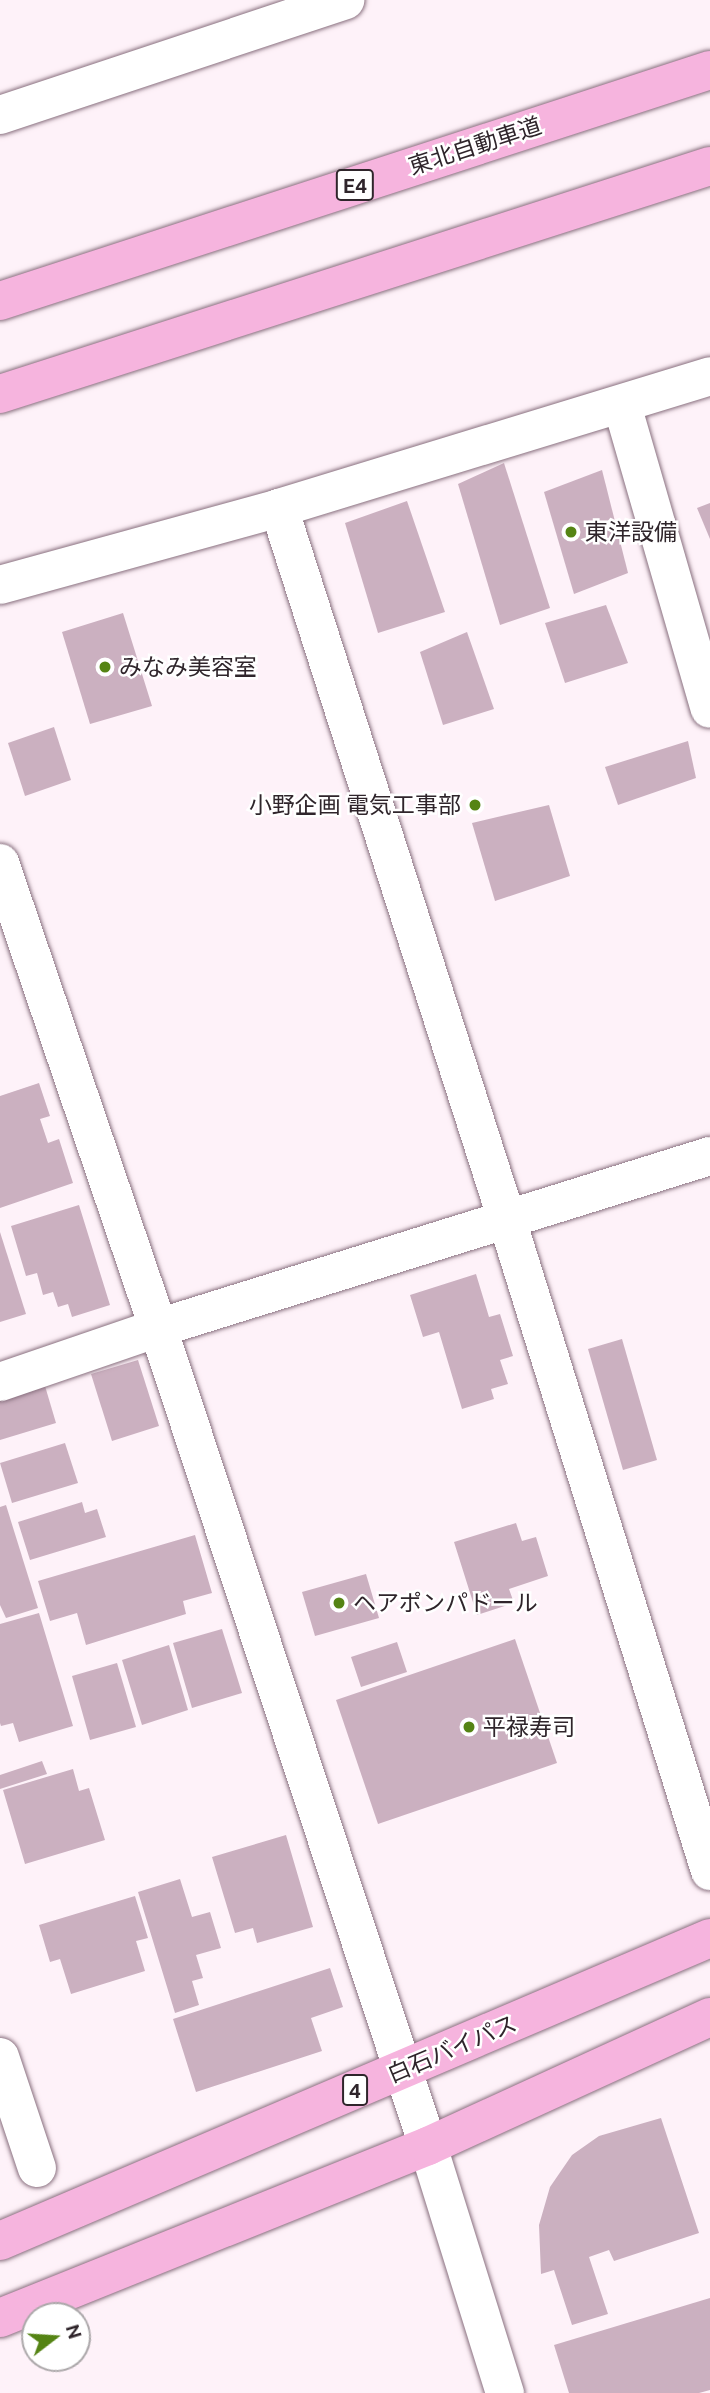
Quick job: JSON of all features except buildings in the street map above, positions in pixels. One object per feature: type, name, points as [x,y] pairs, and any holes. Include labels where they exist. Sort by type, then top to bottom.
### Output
[{"type":"highway","name":"東北自動車道","points":[[0,301],[710,70]]},
{"type":"highway","points":[[0,394],[710,166]]},
{"type":"highway","name":"白石バイパス","points":[[0,2241],[710,1938]]},
{"type":"highway","points":[[0,2318],[428,2146],[710,2017]]},
{"type":"street","points":[[0,115],[345,0]]},
{"type":"street","points":[[0,584],[279,508],[710,376]]},
{"type":"street","points":[[622,405],[710,709]]},
{"type":"street","points":[[279,508],[507,1220],[710,1871]]},
{"type":"street","points":[[0,863],[158,1328],[428,2146],[505,2393]]},
{"type":"street","points":[[0,1382],[158,1328],[710,1157]]},
{"type":"street","points":[[0,2057],[37,2168]]},
{"type":"place","name":"東洋設備","points":[[571,532]]},
{"type":"place","name":"みなみ美容室","points":[[105,667]]},
{"type":"place","name":"小野企画 電気工事部","points":[[475,805]]},
{"type":"place","name":"ヘアポンパドール","points":[[339,1603]]},
{"type":"place","name":"平禄寿司","points":[[469,1727]]}]
